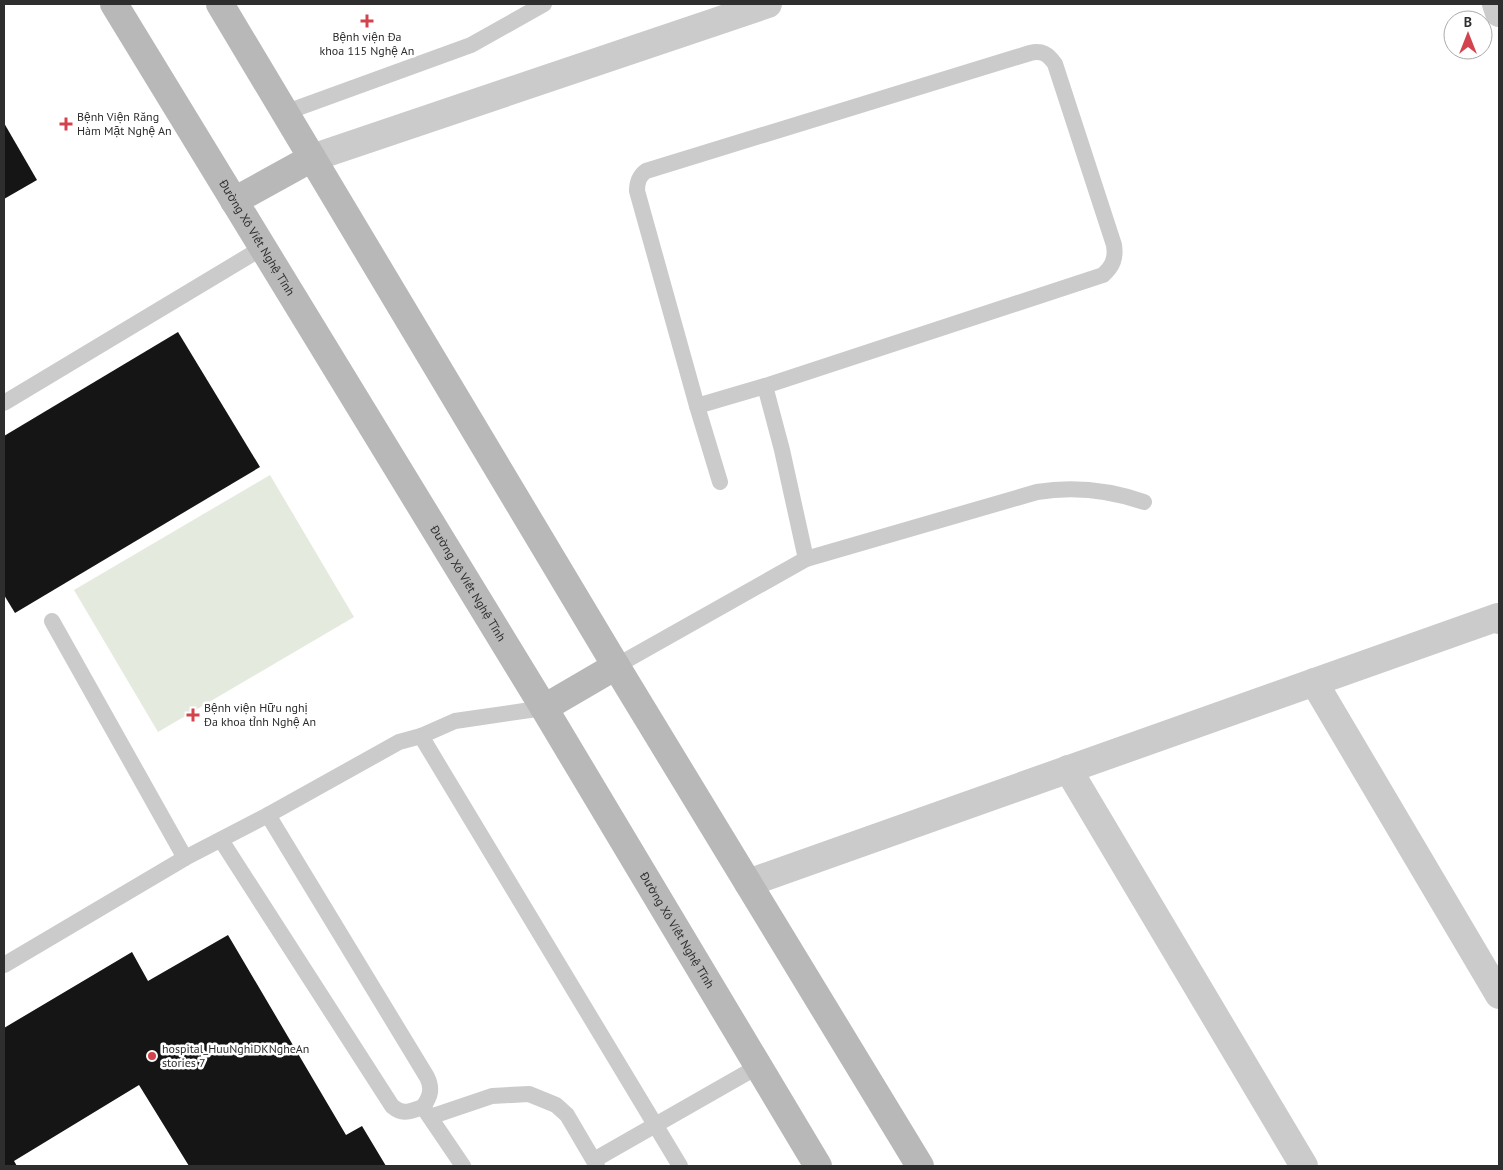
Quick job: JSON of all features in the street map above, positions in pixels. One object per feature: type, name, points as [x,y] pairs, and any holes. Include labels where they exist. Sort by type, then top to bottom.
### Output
[{"type":"main road","name":"Đường Xô Viết Nghệ Tĩnh","points":[[114,4],[544,708],[757,1067],[818,1166]]},
{"type":"main road","points":[[220,4],[616,666],[920,1166]]},
{"type":"main road","points":[[234,201],[312,158]]},
{"type":"main road","points":[[544,708],[616,666]]},
{"type":"street","points":[[312,158],[768,4]]},
{"type":"street","points":[[1496,4],[1499,13]]},
{"type":"street","points":[[748,883],[1314,682],[1498,618],[1499,620]]},
{"type":"street","points":[[1314,682],[1499,995]]},
{"type":"street","points":[[1068,769],[1304,1166]]},
{"type":"lane","points":[[284,113],[471,45],[544,4]]},
{"type":"lane","points":[[697,406],[765,386],[1104,276],[1114,263],[1116,254],[1114,245],[1055,64],[1050,57],[1038,51],[1030,53],[646,171],[642,174],[637,184],[637,190],[697,406],[720,482]]},
{"type":"lane","points":[[4,403],[262,248]]},
{"type":"lane","points":[[765,386],[782,450],[806,559]]},
{"type":"lane","points":[[616,666],[806,559],[1038,492],[1087,489],[1108,492],[1144,502]]},
{"type":"lane","points":[[52,620],[185,858]]},
{"type":"lane","points":[[4,965],[185,858],[268,815],[399,742],[421,736],[455,721],[544,708]]},
{"type":"lane","points":[[421,736],[680,1166]]},
{"type":"lane","points":[[268,815],[427,1077],[430,1092],[427,1112],[463,1166]]},
{"type":"lane","points":[[221,840],[392,1106],[399,1111],[427,1112],[492,1096],[529,1094],[556,1105],[567,1115],[596,1163],[656,1125],[757,1067]]},
{"type":"shaded area","points":[[270,475],[354,617],[158,732],[74,590]]},
{"type":"building","points":[[4,123],[37,180],[4,199]]},
{"type":"building","points":[[178,332],[260,467],[15,613],[4,595],[4,436]]},
{"type":"building","name":"hospital_HuuNghiDKNgheAn stories 7","points":[[228,935],[346,1135],[362,1126],[386,1166],[189,1166],[139,1085],[14,1161],[17,1166],[4,1166],[4,1028],[132,952],[148,981]]},
{"type":"place","name":"Bệnh viện Đa khoa 115 Nghệ An","points":[[367,21]]},
{"type":"place","name":"Bệnh Viện Răng Hàm Mặt Nghệ An","points":[[66,124]]},
{"type":"place","name":"Bệnh viện Hữu nghị Đa khoa tỉnh Nghệ An","points":[[193,715]]},
{"type":"place","name":"hospital_HuuNghiDKNgheAn stories 7","points":[[152,1056]]}]
